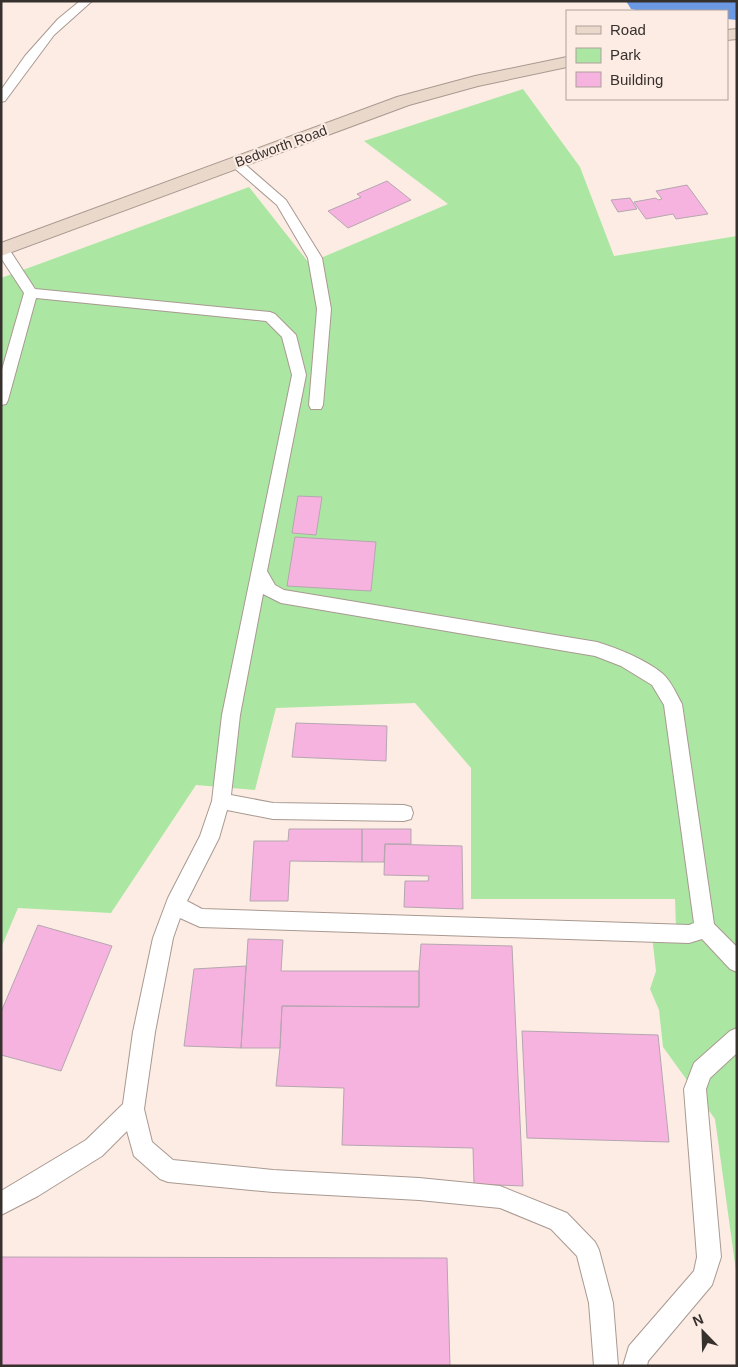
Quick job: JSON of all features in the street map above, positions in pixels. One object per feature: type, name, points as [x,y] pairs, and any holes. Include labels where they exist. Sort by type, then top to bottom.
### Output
[{"type":"main road","name":"Bedworth Road","points":[[2,249],[403,101],[476,81],[566,62]]},
{"type":"lane","points":[[1,99],[39,44],[76,8],[87,1]]},
{"type":"lane","points":[[236,163],[282,203],[315,258],[324,310],[316,404]]},
{"type":"lane","points":[[1,400],[31,293],[2,249]]},
{"type":"lane","points":[[31,293],[270,317],[289,335],[299,375],[231,715],[221,801],[209,838],[175,905],[163,938],[144,1032],[133,1109],[142,1148],[168,1170],[273,1181],[419,1189],[500,1197],[559,1221],[587,1250],[601,1303],[606,1366]]},
{"type":"lane","points":[[259,571],[269,590],[281,596],[597,650],[627,661],[658,680],[673,704],[705,928],[737,962]]},
{"type":"lane","points":[[221,801],[273,811],[404,813]]},
{"type":"lane","points":[[175,905],[200,918],[688,934],[705,928]]},
{"type":"lane","points":[[635,1366],[638,1355],[704,1277],[709,1257],[695,1089],[702,1071],[737,1038]]},
{"type":"lane","points":[[1,1204],[94,1148],[133,1109]]},
{"type":"green space","points":[[523,89],[580,167],[614,256],[737,236],[737,1278],[715,1119],[663,1047],[659,1010],[650,989],[656,971],[651,927],[676,928],[675,899],[471,899],[471,768],[415,703],[276,708],[255,790],[196,785],[111,913],[18,908],[1,948],[1,278],[249,187],[309,263],[448,204],[364,141]]},
{"type":"building","points":[[387,181],[411,200],[348,228],[328,211],[361,197],[357,194]]},
{"type":"building","points":[[687,185],[708,214],[676,219],[673,214],[646,219],[634,202],[656,198],[658,200],[662,199],[656,191]]},
{"type":"building","points":[[630,198],[637,209],[618,212],[611,200]]},
{"type":"building","points":[[298,496],[322,497],[316,535],[292,533]]},
{"type":"building","points":[[295,537],[376,542],[371,591],[287,586]]},
{"type":"building","points":[[296,723],[387,726],[386,761],[292,757]]},
{"type":"building","points":[[289,829],[362,829],[362,862],[290,861],[288,901],[250,901],[254,841],[288,841]]},
{"type":"building","points":[[362,829],[411,829],[411,844],[385,844],[384,862],[362,862]]},
{"type":"building","points":[[385,844],[462,846],[463,909],[404,907],[405,881],[428,881],[429,876],[384,875]]},
{"type":"building","points":[[38,925],[112,946],[61,1071],[1,1055],[1,1012]]},
{"type":"building","points":[[248,939],[283,940],[281,971],[419,971],[419,1007],[282,1006],[280,1048],[241,1048]]},
{"type":"building","points":[[421,944],[512,946],[523,1186],[474,1184],[473,1148],[342,1145],[344,1088],[276,1086],[282,1006],[419,1007]]},
{"type":"building","points":[[246,966],[241,1048],[184,1046],[194,969]]},
{"type":"building","points":[[522,1031],[658,1035],[669,1142],[527,1138]]},
{"type":"building","points":[[1,1257],[447,1258],[450,1366],[1,1366]]},
{"type":"waterway","points":[[644,1],[737,9]]}]
